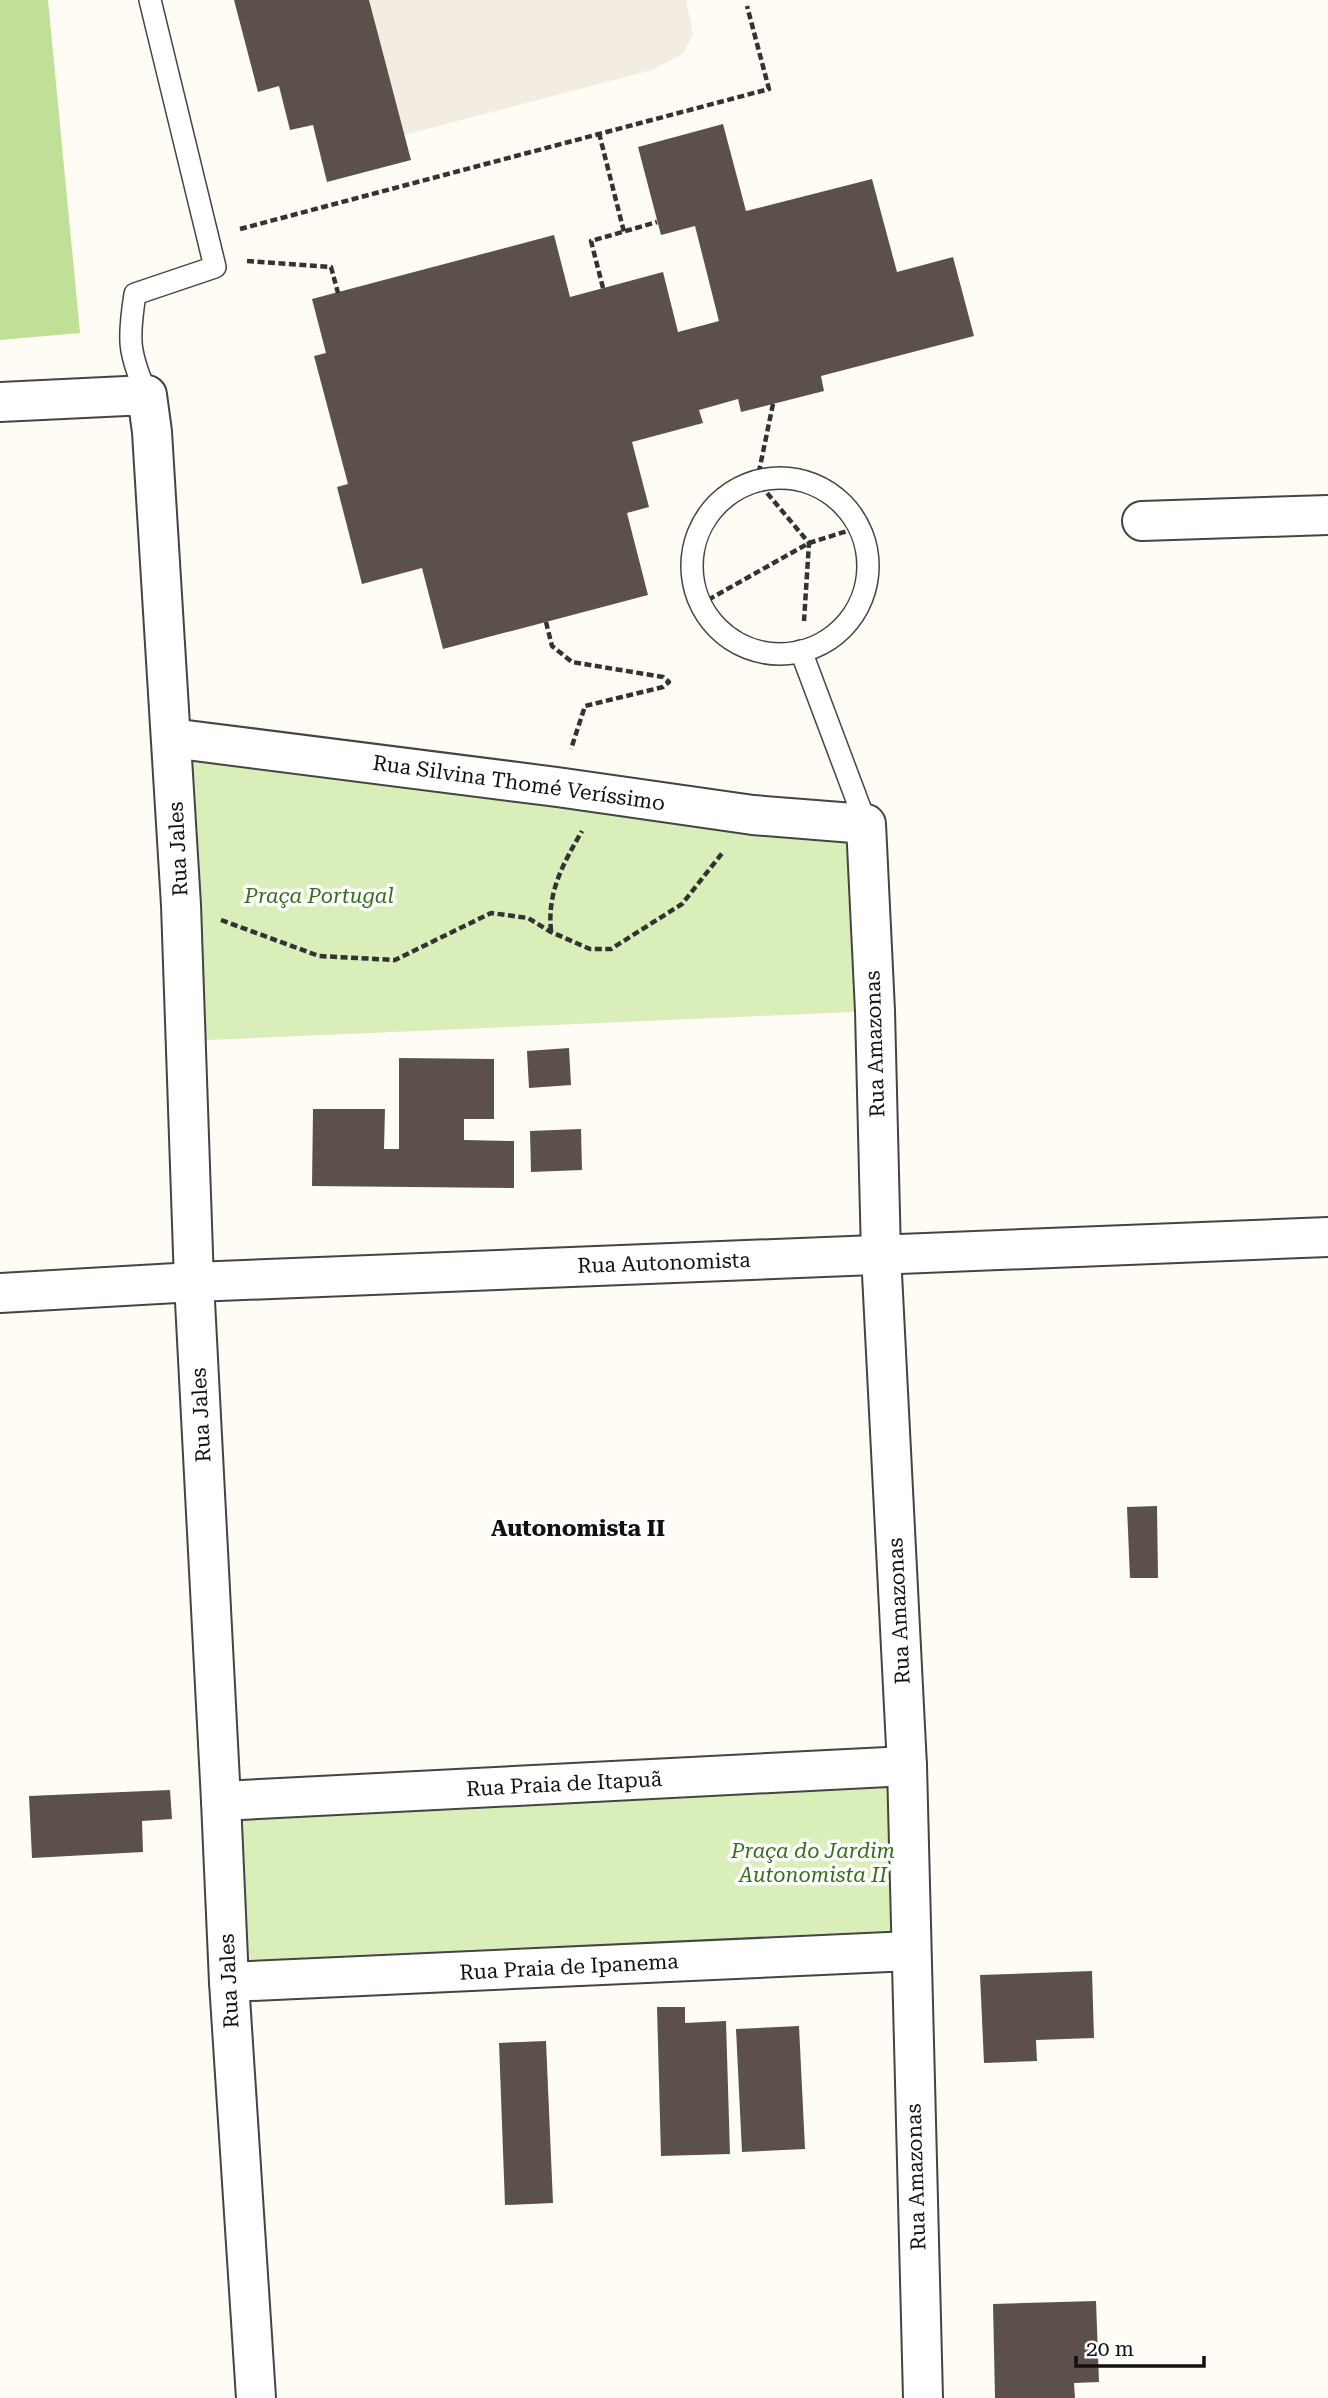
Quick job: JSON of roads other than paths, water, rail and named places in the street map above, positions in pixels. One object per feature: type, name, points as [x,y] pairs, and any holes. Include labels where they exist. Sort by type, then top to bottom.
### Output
[{"type":"street","points":[[0,402],[147,395]]},
{"type":"street","name":"Rua Jales","points":[[147,395],[152,432],[172,738],[181,905],[194,1282],[229,1982],[256,2398]]},
{"type":"street","points":[[1142,521],[1328,515]]},
{"type":"street","name":"Rua Silvina Thomé Veríssimo","points":[[172,738],[753,815],[866,824]]},
{"type":"street","name":"Rua Amazonas","points":[[866,824],[875,1011],[881,1254],[907,1766],[923,2398]]},
{"type":"street","name":"Rua Autonomista","points":[[0,1293],[194,1282],[1328,1237]]},
{"type":"street","name":"Rua Praia de Itapuã","points":[[221,1801],[907,1766]]},
{"type":"street","name":"Rua Praia de Ipanema","points":[[229,1982],[910,1951]]},
{"type":"lane","points":[[147,395],[133,364],[129,332],[135,294],[215,267],[150,0]]},
{"type":"lane","points":[[775,477],[809,481],[838,499],[860,527],[868,560],[863,595],[846,625],[818,647],[801,651],[785,656],[751,651],[720,633],[699,605],[690,572],[695,537],[713,507],[740,486],[775,477]]},
{"type":"lane","points":[[801,651],[866,824]]},
{"type":"district","name":"Autonomista II","points":[[578,1528]]},
{"type":"park label","name":"Praça Portugal","points":[[319,896]]},
{"type":"park label","name":"Praça do Jardim Autonomista II","points":[[813,1863]]}]
